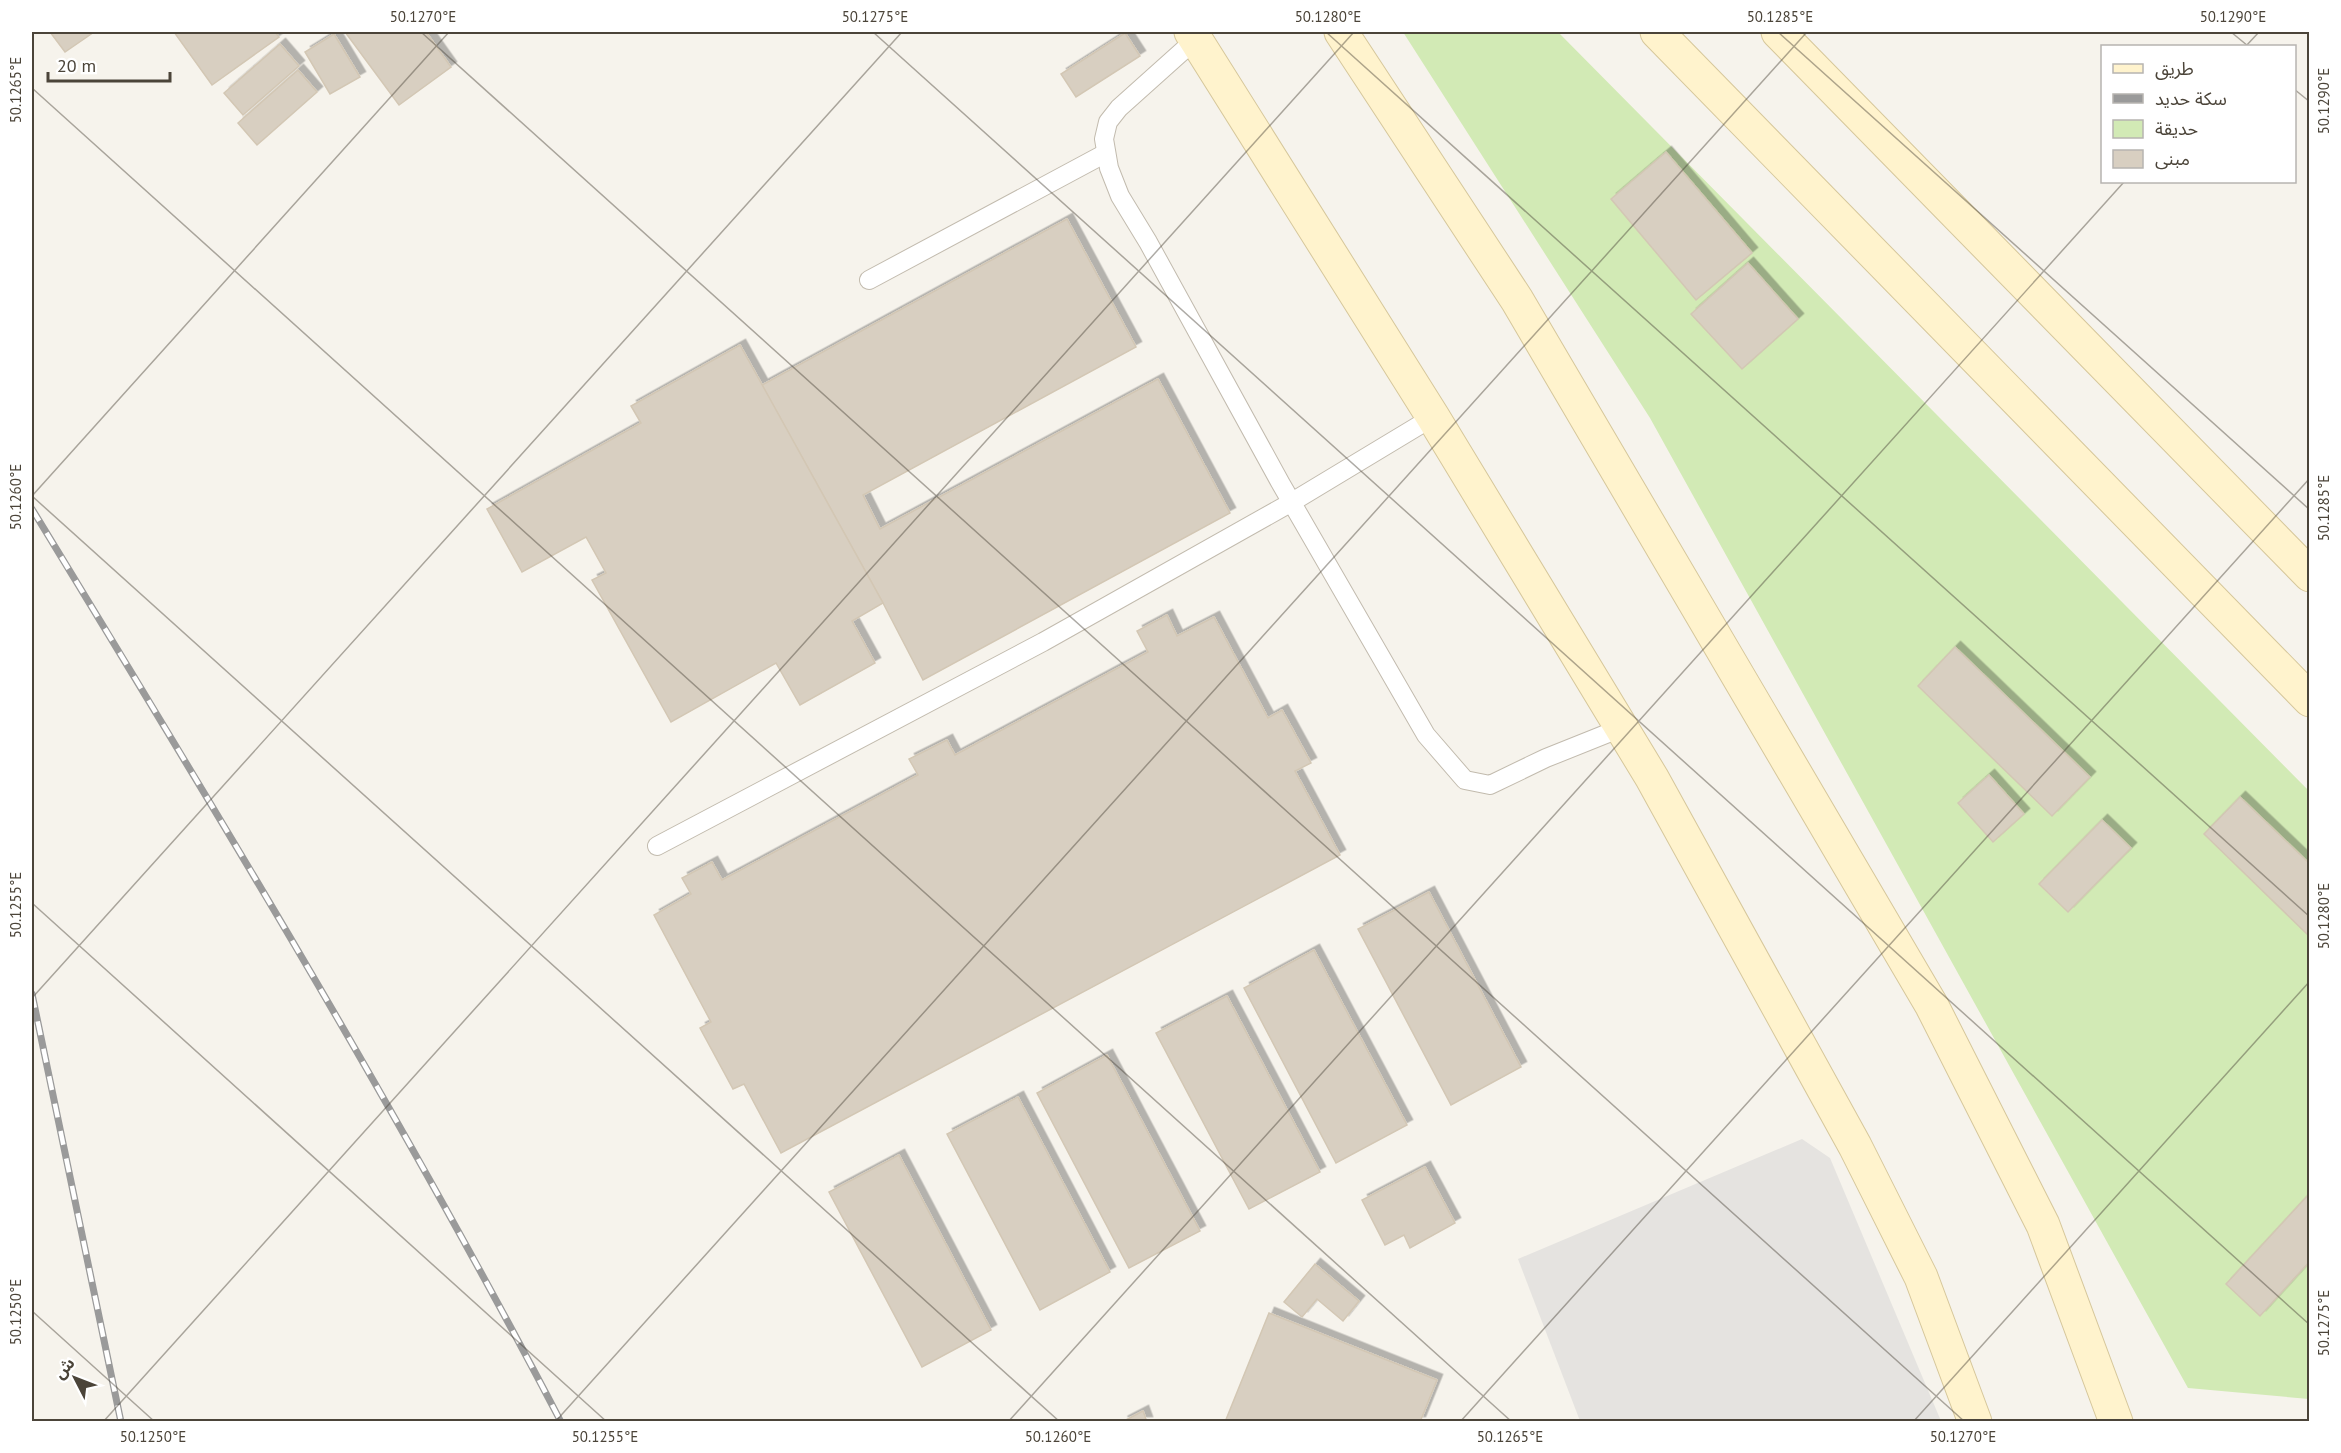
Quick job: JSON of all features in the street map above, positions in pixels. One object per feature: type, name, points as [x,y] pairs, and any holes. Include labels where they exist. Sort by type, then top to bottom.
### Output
[{"type":"street","points":[[1341,32],[1517,300],[1932,1006],[2043,1225],[2116,1422]]},
{"type":"street","points":[[1657,32],[2310,700]]},
{"type":"street","points":[[1778,32],[2310,575]]},
{"type":"street","points":[[1194,35],[1433,417],[1652,778],[1855,1146],[1921,1277],[1975,1422]]},
{"type":"lane","points":[[1194,35],[1119,108],[1108,122],[1104,139],[1109,168],[1120,196],[1426,735],[1466,780],[1490,785],[1546,758],[1621,728]]},
{"type":"lane","points":[[869,280],[1106,153]]},
{"type":"lane","points":[[657,846],[1043,642],[1292,502],[1433,417]]},
{"type":"green space","points":[[1403,32],[1558,32],[2309,791],[2309,1399],[2188,1388],[1650,418]]},
{"type":"shaded area","points":[[1802,1139],[1830,1158],[1941,1421],[1580,1421],[1518,1259]]},
{"type":"building","points":[[50,32],[94,32],[65,52]]},
{"type":"building","points":[[174,32],[275,32],[279,37],[212,85]]},
{"type":"building","points":[[345,32],[426,32],[451,67],[399,105]]},
{"type":"building","points":[[1125,33],[1140,56],[1076,97],[1061,74]]},
{"type":"building","points":[[334,34],[360,77],[330,94],[305,52]]},
{"type":"building","points":[[280,44],[299,66],[243,115],[224,93]]},
{"type":"building","points":[[298,70],[317,92],[257,145],[238,123]]},
{"type":"building","points":[[1666,152],[1752,253],[1696,300],[1611,199]]},
{"type":"building","points":[[1067,219],[1136,347],[863,495],[880,529],[1158,379],[1230,513],[923,680],[762,385]]},
{"type":"building","points":[[1748,263],[1798,319],[1742,369],[1691,314]]},
{"type":"building","points":[[740,345],[883,603],[852,621],[875,663],[800,705],[776,663],[671,722],[592,580],[606,573],[586,537],[522,572],[487,509],[641,423],[631,406]]},
{"type":"building","points":[[1167,615],[1177,636],[1214,617],[1268,718],[1282,710],[1311,763],[1295,771],[1340,855],[781,1153],[744,1084],[733,1089],[700,1028],[711,1022],[654,915],[691,894],[682,878],[712,862],[722,880],[918,775],[909,759],[947,740],[955,755],[1148,652],[1137,631]]},
{"type":"building","points":[[1955,647],[2090,777],[2052,816],[1918,686]]},
{"type":"building","points":[[1989,775],[2024,814],[1993,842],[1958,803]]},
{"type":"building","points":[[2240,797],[2310,864],[2310,937],[2204,834]]},
{"type":"building","points":[[2102,820],[2131,848],[2068,912],[2039,884]]},
{"type":"building","points":[[1429,892],[1521,1067],[1451,1105],[1358,929]]},
{"type":"building","points":[[1314,950],[1407,1125],[1336,1163],[1244,988]]},
{"type":"building","points":[[1227,996],[1320,1172],[1249,1209],[1156,1033]]},
{"type":"building","points":[[1107,1055],[1200,1231],[1129,1268],[1037,1093]]},
{"type":"building","points":[[1018,1097],[1110,1272],[1040,1310],[947,1134]]},
{"type":"building","points":[[899,1155],[991,1330],[922,1367],[829,1192]]},
{"type":"building","points":[[1425,1167],[1455,1223],[1410,1248],[1404,1235],[1385,1245],[1362,1200]]},
{"type":"building","points":[[2310,1193],[2310,1261],[2260,1316],[2226,1284]]},
{"type":"building","points":[[1315,1264],[1359,1301],[1343,1321],[1317,1299],[1302,1317],[1284,1302]]},
{"type":"building","points":[[1269,1313],[1437,1380],[1420,1422],[1225,1422]]},
{"type":"building","points":[[1143,1411],[1147,1422],[1122,1422]]},
{"type":"railway","points":[[32,509],[304,961],[435,1190],[561,1422]]},
{"type":"railway","points":[[32,994],[121,1422]]}]
